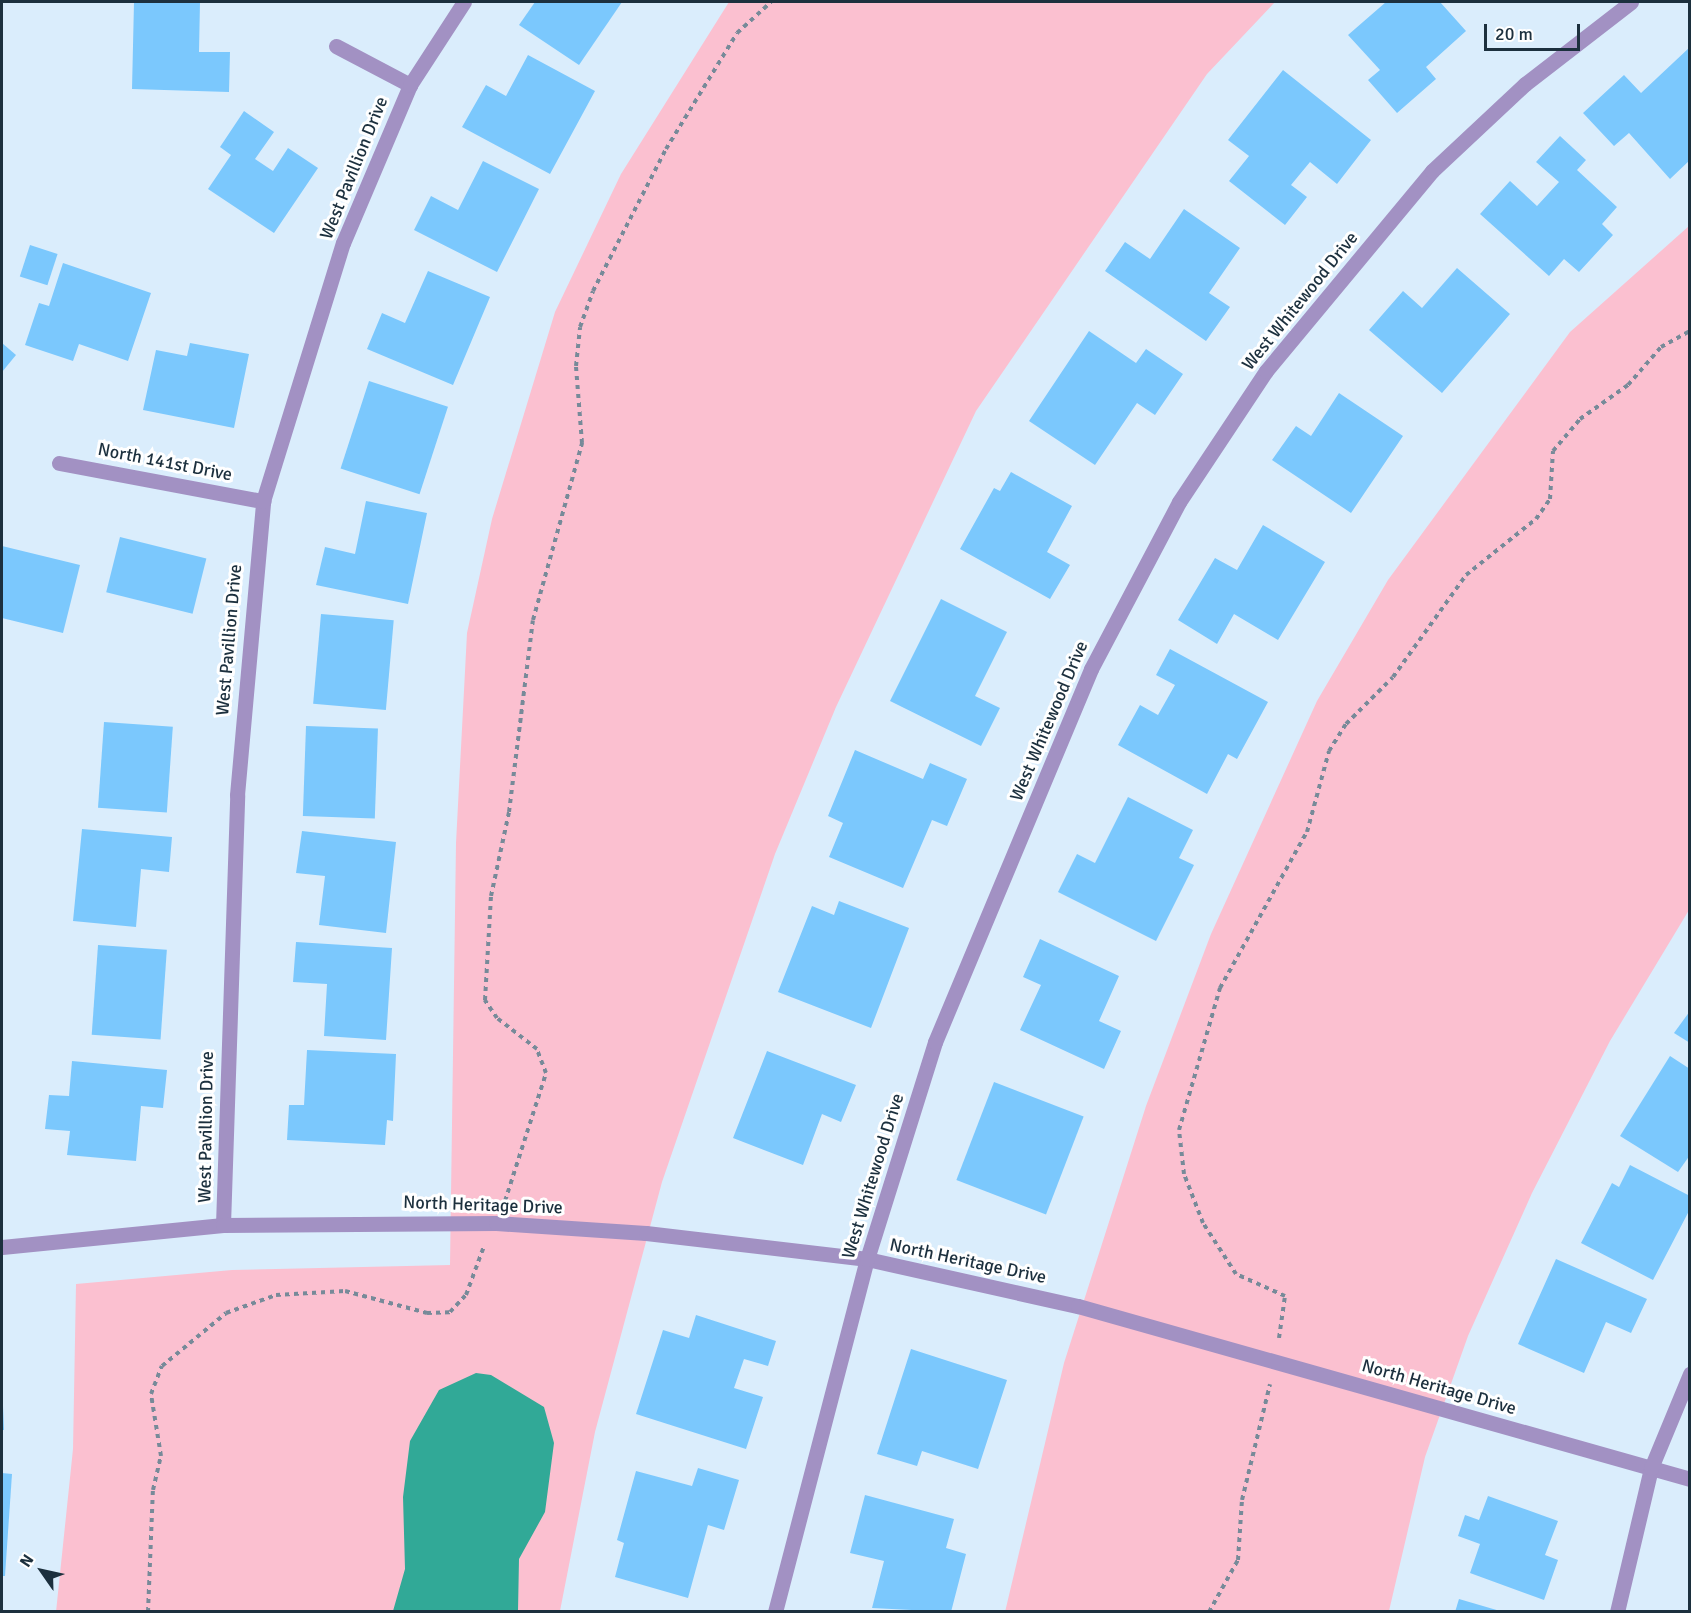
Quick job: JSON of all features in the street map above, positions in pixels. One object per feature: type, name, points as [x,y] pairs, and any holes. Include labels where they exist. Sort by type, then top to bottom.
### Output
[{"type":"street","name":"West Pavillion Drive","points":[[223,1225],[237,795],[263,501],[344,243],[410,85],[464,2]]},
{"type":"street","name":"West Whitewood Drive","points":[[775,1611],[867,1259],[935,1042],[1091,669],[1179,502],[1266,371],[1432,171],[1525,84],[1631,2]]},
{"type":"street","name":"West Pavillion Drive","points":[[336,46],[410,85]]},
{"type":"street","name":"North 141st Drive","points":[[59,463],[263,501]]},
{"type":"street","name":"North Heritage Drive","points":[[2,1247],[223,1225],[496,1223],[646,1233],[867,1259],[1078,1306],[1274,1358],[1689,1479]]},
{"type":"street","points":[[1617,1611],[1651,1468],[1689,1374]]},
{"type":"path","points":[[148,1611],[153,1490],[160,1456],[151,1394],[162,1366],[226,1313],[276,1295],[345,1291],[427,1313],[450,1312],[466,1296],[496,1223],[546,1073],[537,1049],[497,1018],[484,1000],[491,896],[509,812],[533,620],[582,443],[576,366],[580,327],[592,291],[666,148],[737,33],[771,2]]},
{"type":"path","points":[[1209,1611],[1238,1560],[1242,1500],[1274,1358],[1285,1296],[1236,1274],[1203,1223],[1184,1174],[1179,1130],[1220,988],[1307,832],[1329,751],[1346,724],[1393,677],[1466,575],[1536,519],[1550,499],[1553,451],[1580,419],[1628,385],[1661,347],[1689,331]]},
{"type":"shaded area","points":[[729,2],[1275,2],[1207,74],[976,411],[836,707],[775,854],[662,1182],[595,1432],[560,1611],[56,1612],[73,1449],[76,1284],[232,1270],[450,1265],[456,843],[467,633],[492,519],[555,312],[621,174]]},
{"type":"shaded area","points":[[1689,226],[1689,910],[1610,1041],[1532,1193],[1468,1336],[1425,1457],[1389,1611],[1005,1612],[1064,1363],[1146,1106],[1211,934],[1317,701],[1388,580],[1570,332]]},
{"type":"shaded area","points":[[476,1373],[491,1375],[544,1407],[554,1443],[545,1512],[519,1559],[518,1611],[393,1611],[405,1569],[403,1497],[410,1441],[439,1390]]},
{"type":"building","points":[[134,2],[200,2],[199,52],[230,52],[229,92],[132,89]]},
{"type":"building","points":[[535,2],[622,2],[579,65],[519,25]]},
{"type":"building","points":[[1386,2],[1440,2],[1466,31],[1426,67],[1436,79],[1397,113],[1368,80],[1380,70],[1348,35]]},
{"type":"building","points":[[1690,47],[1690,160],[1670,179],[1629,133],[1614,146],[1583,113],[1624,75],[1641,93]]},
{"type":"building","points":[[528,55],[595,91],[550,174],[462,127],[486,85],[506,96]]},
{"type":"building","points":[[1283,70],[1371,140],[1337,184],[1310,162],[1291,185],[1307,197],[1285,225],[1229,181],[1249,156],[1228,140]]},
{"type":"building","points":[[244,111],[274,132],[255,159],[273,171],[288,148],[318,168],[274,233],[208,189],[231,155],[220,147]]},
{"type":"building","points":[[1560,136],[1586,160],[1577,170],[1617,207],[1602,224],[1613,235],[1579,272],[1564,259],[1549,276],[1480,214],[1510,181],[1537,206],[1559,182],[1536,162]]},
{"type":"building","points":[[483,161],[539,189],[497,272],[414,230],[431,196],[458,210]]},
{"type":"building","points":[[1184,209],[1240,248],[1209,293],[1230,307],[1206,341],[1105,271],[1125,242],[1150,259]]},
{"type":"building","points":[[30,245],[58,254],[47,285],[20,276]]},
{"type":"building","points":[[63,263],[151,293],[128,361],[79,344],[73,361],[25,345],[39,303],[49,306]]},
{"type":"building","points":[[1457,268],[1510,314],[1442,393],[1369,330],[1403,291],[1422,308]]},
{"type":"building","points":[[428,271],[490,297],[453,385],[367,349],[382,313],[405,323]]},
{"type":"building","points":[[1089,331],[1136,363],[1146,349],[1183,374],[1155,415],[1137,403],[1095,465],[1029,421]]},
{"type":"building","points":[[2,343],[16,355],[2,372]]},
{"type":"building","points":[[190,343],[249,354],[234,428],[143,410],[156,350],[187,356]]},
{"type":"building","points":[[369,381],[448,407],[420,494],[341,468]]},
{"type":"building","points":[[1339,393],[1403,436],[1351,513],[1272,460],[1296,426],[1311,436]]},
{"type":"building","points":[[1011,472],[1072,506],[1047,552],[1070,565],[1050,599],[960,549],[994,488],[1000,491]]},
{"type":"building","points":[[366,501],[427,513],[408,604],[316,585],[325,547],[355,554]]},
{"type":"building","points":[[1263,525],[1325,562],[1278,640],[1234,614],[1217,644],[1178,620],[1215,558],[1237,570]]},
{"type":"building","points":[[120,537],[206,559],[193,614],[106,592]]},
{"type":"building","points":[[2,546],[80,565],[63,633],[2,618]]},
{"type":"building","points":[[941,599],[1007,632],[975,696],[1000,708],[981,746],[890,701]]},
{"type":"building","points":[[321,614],[394,620],[386,710],[313,704]]},
{"type":"building","points":[[1170,649],[1268,702],[1237,759],[1228,754],[1207,794],[1118,745],[1140,705],[1158,715],[1175,685],[1156,675]]},
{"type":"building","points":[[104,722],[173,727],[167,813],[98,808]]},
{"type":"building","points":[[306,726],[378,729],[375,818],[303,816]]},
{"type":"building","points":[[855,750],[923,779],[930,763],[967,779],[947,826],[932,820],[903,888],[829,857],[843,823],[828,816]]},
{"type":"building","points":[[1128,797],[1193,830],[1179,858],[1194,865],[1156,941],[1058,892],[1077,854],[1095,863]]},
{"type":"building","points":[[82,829],[172,837],[169,872],[141,869],[136,927],[73,921]]},
{"type":"building","points":[[302,831],[396,842],[386,933],[319,925],[325,876],[296,873]]},
{"type":"building","points":[[839,901],[909,928],[871,1028],[778,992],[812,906],[834,915]]},
{"type":"building","points":[[1040,939],[1119,976],[1099,1021],[1121,1031],[1104,1069],[1020,1030],[1041,985],[1023,977]]},
{"type":"building","points":[[296,942],[392,948],[386,1040],[324,1036],[327,984],[293,982]]},
{"type":"building","points":[[98,945],[167,950],[161,1040],[92,1035]]},
{"type":"building","points":[[1690,1011],[1690,1043],[1674,1033]]},
{"type":"building","points":[[307,1050],[396,1054],[393,1121],[387,1120],[385,1145],[287,1140],[289,1105],[304,1105]]},
{"type":"building","points":[[767,1051],[856,1085],[841,1122],[822,1114],[803,1165],[733,1138]]},
{"type":"building","points":[[1670,1056],[1690,1069],[1690,1155],[1678,1172],[1620,1136]]},
{"type":"building","points":[[72,1061],[167,1070],[163,1108],[141,1106],[136,1161],[67,1155],[70,1131],[45,1129],[49,1095],[69,1096]]},
{"type":"building","points":[[994,1082],[1084,1116],[1046,1214],[956,1180]]},
{"type":"building","points":[[1630,1165],[1690,1196],[1690,1209],[1653,1280],[1581,1243],[1612,1183],[1619,1187]]},
{"type":"building","points":[[1556,1259],[1647,1299],[1631,1333],[1606,1322],[1584,1373],[1518,1344]]},
{"type":"building","points":[[696,1315],[776,1341],[768,1366],[744,1359],[734,1388],[763,1397],[746,1449],[636,1414],[663,1330],[689,1338]]},
{"type":"building","points":[[911,1349],[1007,1380],[978,1469],[922,1451],[917,1466],[877,1454]]},
{"type":"building","points":[[3,1406],[4,1430],[2,1430]]},
{"type":"building","points":[[698,1468],[739,1480],[724,1530],[708,1525],[688,1598],[615,1577],[624,1543],[617,1540],[636,1471],[692,1486]]},
{"type":"building","points":[[2,1473],[12,1474],[5,1576],[2,1576]]},
{"type":"building","points":[[865,1495],[954,1519],[946,1548],[966,1554],[951,1612],[872,1608],[884,1561],[850,1553]]},
{"type":"building","points":[[1488,1496],[1558,1521],[1545,1555],[1558,1560],[1544,1600],[1470,1573],[1480,1544],[1458,1536],[1465,1515],[1479,1520]]},
{"type":"building","points":[[1459,1599],[1500,1611],[1500,1612],[1455,1612]]}]
